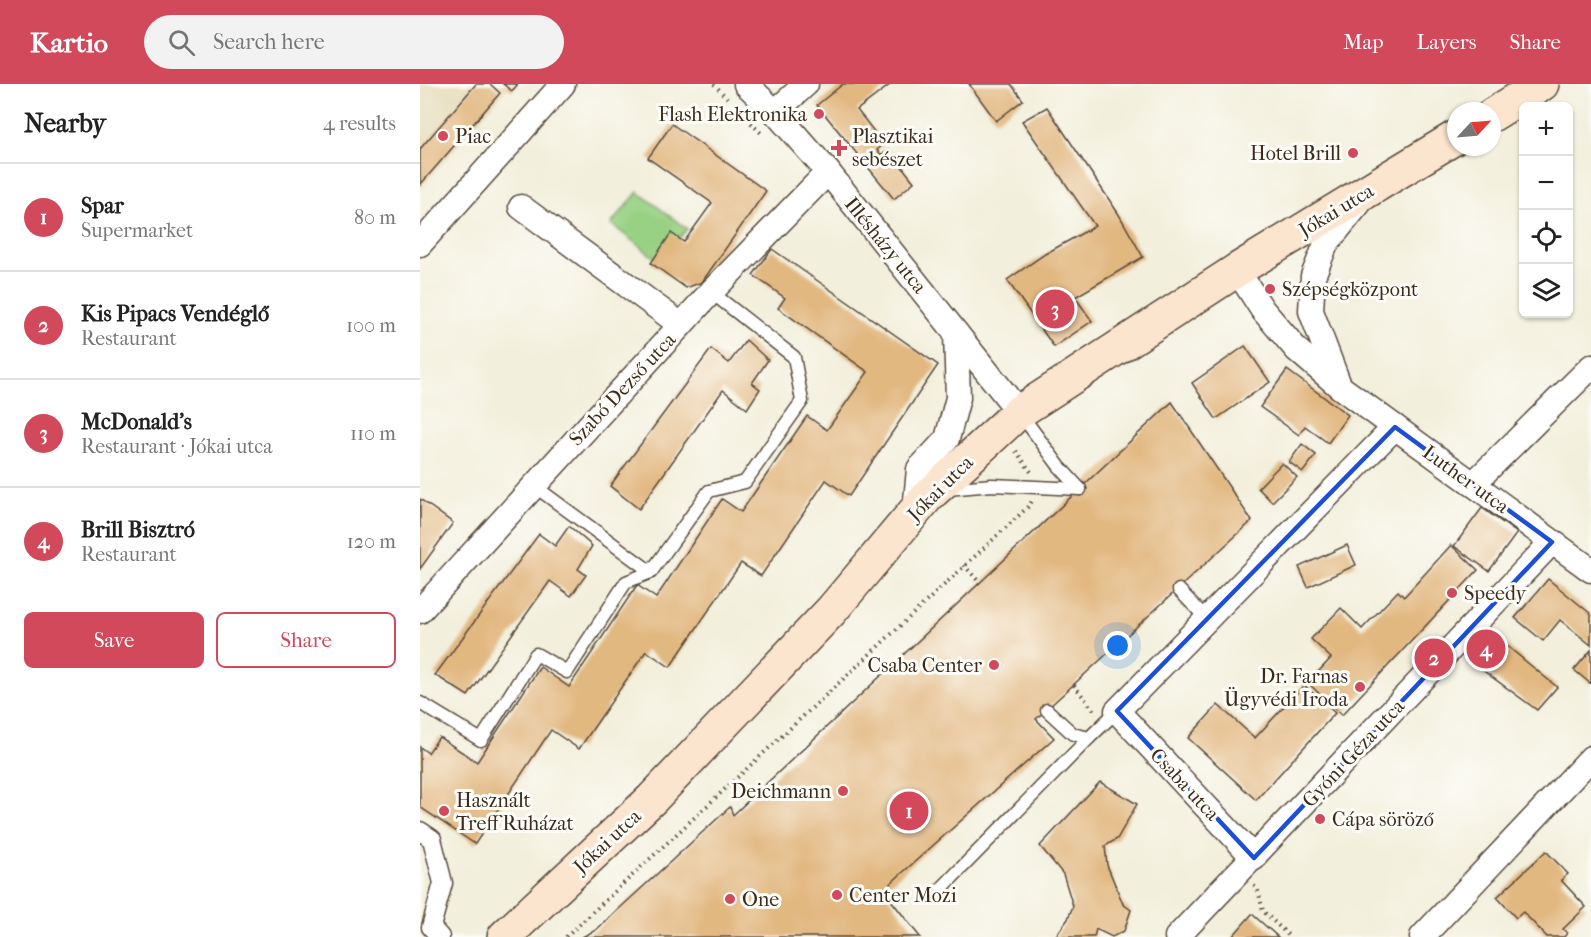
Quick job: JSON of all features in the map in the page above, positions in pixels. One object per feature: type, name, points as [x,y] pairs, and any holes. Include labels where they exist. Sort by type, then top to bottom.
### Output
[{"type":"main road","points":[[1501,109],[1542,84]]},
{"type":"main road","name":"Jókai utca","points":[[504,937],[676,773],[831,611],[925,501],[1019,412],[1237,270],[1447,142]]},
{"type":"street","points":[[420,244],[563,84]]},
{"type":"street","name":"Illésházy utca","points":[[746,84],[775,111],[828,172],[1019,412]]},
{"type":"street","points":[[775,111],[806,84]]},
{"type":"street","name":"Szabó Dezső utca","points":[[420,611],[711,292],[828,172]]},
{"type":"street","points":[[1340,387],[1311,311],[1313,276],[1326,244],[1371,188]]},
{"type":"street","points":[[521,207],[681,325]]},
{"type":"street","name":"Luther utca","points":[[1237,270],[1262,309],[1297,350],[1340,387],[1591,570]]},
{"type":"street","points":[[925,501],[919,469],[947,439],[958,398],[956,333]]},
{"type":"street","points":[[1473,484],[1591,367]]},
{"type":"street","points":[[1117,711],[1395,427]]},
{"type":"street","name":"Gyóni Géza utca","points":[[1177,937],[1552,542]]},
{"type":"street","name":"Csaba utca","points":[[1117,711],[1254,858]]},
{"type":"street","points":[[1422,937],[1591,758]]},
{"type":"street","points":[[420,831],[432,839],[442,883],[431,927],[440,937]]},
{"type":"lane","points":[[420,703],[481,740],[536,654],[567,672],[626,582],[651,572],[710,491],[745,482],[802,401],[794,357],[711,292]]},
{"type":"lane","points":[[925,501],[992,484],[1080,489],[1059,466],[1019,412]]},
{"type":"lane","points":[[534,485],[651,572]]},
{"type":"lane","points":[[1179,590],[1206,618]]},
{"type":"lane","points":[[1047,710],[1073,734],[1089,738]]},
{"type":"lane","points":[[938,892],[1117,711]]},
{"type":"path","points":[[566,937],[1029,506],[1040,486]]},
{"type":"path","points":[[964,565],[980,584]]},
{"type":"path","points":[[1263,911],[1290,937]]},
{"type":"highlighted area","points":[[1395,427],[1552,542],[1254,858],[1117,711]]},
{"type":"shaded area","name":"Piac","points":[[420,84],[511,84],[420,189]]},
{"type":"green space","points":[[638,192],[687,229],[660,262],[611,224]]},
{"type":"building","points":[[476,84],[490,84],[500,93],[420,185],[420,149]]},
{"type":"building","points":[[503,84],[518,84],[512,91]]},
{"type":"building","points":[[843,84],[891,84],[857,110],[884,144],[877,150],[881,155],[889,150],[914,182],[894,199],[817,105]]},
{"type":"building","points":[[969,84],[1011,84],[1023,100],[996,121]]},
{"type":"building","points":[[1047,107],[1118,213],[1143,257],[1075,297],[1092,321],[1054,347],[1007,280],[1045,254],[1095,226],[1022,121]]},
{"type":"building","points":[[672,124],[766,191],[702,282],[686,288],[651,263],[671,233],[684,242],[712,203],[648,158]]},
{"type":"building","points":[[772,249],[938,365],[849,496],[826,480],[761,576],[741,563],[670,667],[646,651],[579,749],[551,730],[475,844],[420,807],[420,747],[428,753],[439,737],[477,762],[540,667],[569,687],[637,585],[656,598],[722,499],[741,512],[807,416],[827,430],[868,372],[778,308],[785,298],[753,275]]},
{"type":"building","points":[[746,340],[768,360],[752,383],[760,389],[747,409],[723,390],[639,509],[610,486],[711,349],[729,363]]},
{"type":"building","points":[[1245,346],[1270,382],[1216,419],[1192,383]]},
{"type":"building","points":[[1287,370],[1348,415],[1328,443],[1305,426],[1299,435],[1260,407]]},
{"type":"building","name":"Csaba Center","points":[[1172,402],[1252,521],[1036,719],[1054,738],[883,890],[920,937],[582,937],[596,930],[730,807],[733,815]]},
{"type":"building","points":[[1302,444],[1316,455],[1303,472],[1289,462]]},
{"type":"building","points":[[1282,463],[1297,477],[1272,502],[1258,488]]},
{"type":"building","points":[[420,499],[453,523],[420,569]]},
{"type":"building","points":[[1482,508],[1517,533],[1489,571],[1454,546]]},
{"type":"building","points":[[569,526],[592,546],[578,569],[586,575],[571,596],[550,581],[468,696],[435,675],[539,534],[555,546]]},
{"type":"building","points":[[1347,545],[1356,565],[1308,587],[1299,567]]},
{"type":"building","points":[[1451,545],[1478,570],[1342,715],[1308,683],[1331,658],[1311,639],[1341,608],[1362,629],[1398,591],[1404,597]]},
{"type":"building","points":[[1548,579],[1591,614],[1591,645],[1560,620],[1543,641],[1515,618]]},
{"type":"building","points":[[1495,636],[1557,687],[1537,710],[1473,663]]},
{"type":"building","points":[[1591,650],[1591,684],[1574,670]]},
{"type":"building","points":[[1304,685],[1335,713],[1256,800],[1188,738],[1218,705],[1255,738]]},
{"type":"building","points":[[1100,782],[1137,804],[1117,839],[1105,846],[1107,865],[1123,904],[1131,910],[1124,931],[1112,937],[1096,929],[1094,937],[1055,937],[1068,919],[1073,906],[1063,874],[1040,846]]},
{"type":"building","points":[[1546,851],[1568,874],[1561,880],[1586,907],[1563,929],[1567,933],[1564,937],[1547,937],[1523,912],[1516,918],[1497,897]]},
{"type":"building","points":[[1252,914],[1278,937],[1232,937]]},
{"type":"place","name":"Flash Elektronika","points":[[819,114]]},
{"type":"place","name":"Piac","points":[[443,136]]},
{"type":"place","name":"Plasztikai sebészet","points":[[839,148]]},
{"type":"place","name":"Hotel Brill","points":[[1353,153]]},
{"type":"place","name":"Szépségközpont","points":[[1270,289]]},
{"type":"place","name":"McDonald's","points":[[1055,309]]},
{"type":"place","name":"Speedy","points":[[1452,593]]},
{"type":"place","name":"Brill Bisztró","points":[[1486,649]]},
{"type":"place","name":"Kis Pipacs Vendéglő","points":[[1434,658]]},
{"type":"place","name":"Csaba Center","points":[[994,665]]},
{"type":"place","name":"Dr. Farnas Ügyvédi Iroda","points":[[1360,687]]},
{"type":"place","name":"Deichmann","points":[[843,791]]},
{"type":"place","name":"Használt Treff Ruházat","points":[[444,811]]},
{"type":"place","name":"Spar","points":[[909,811]]},
{"type":"place","name":"Cápa söröző","points":[[1320,819]]},
{"type":"place","name":"Center Mozi","points":[[837,895]]},
{"type":"place","name":"One","points":[[730,899]]}]
